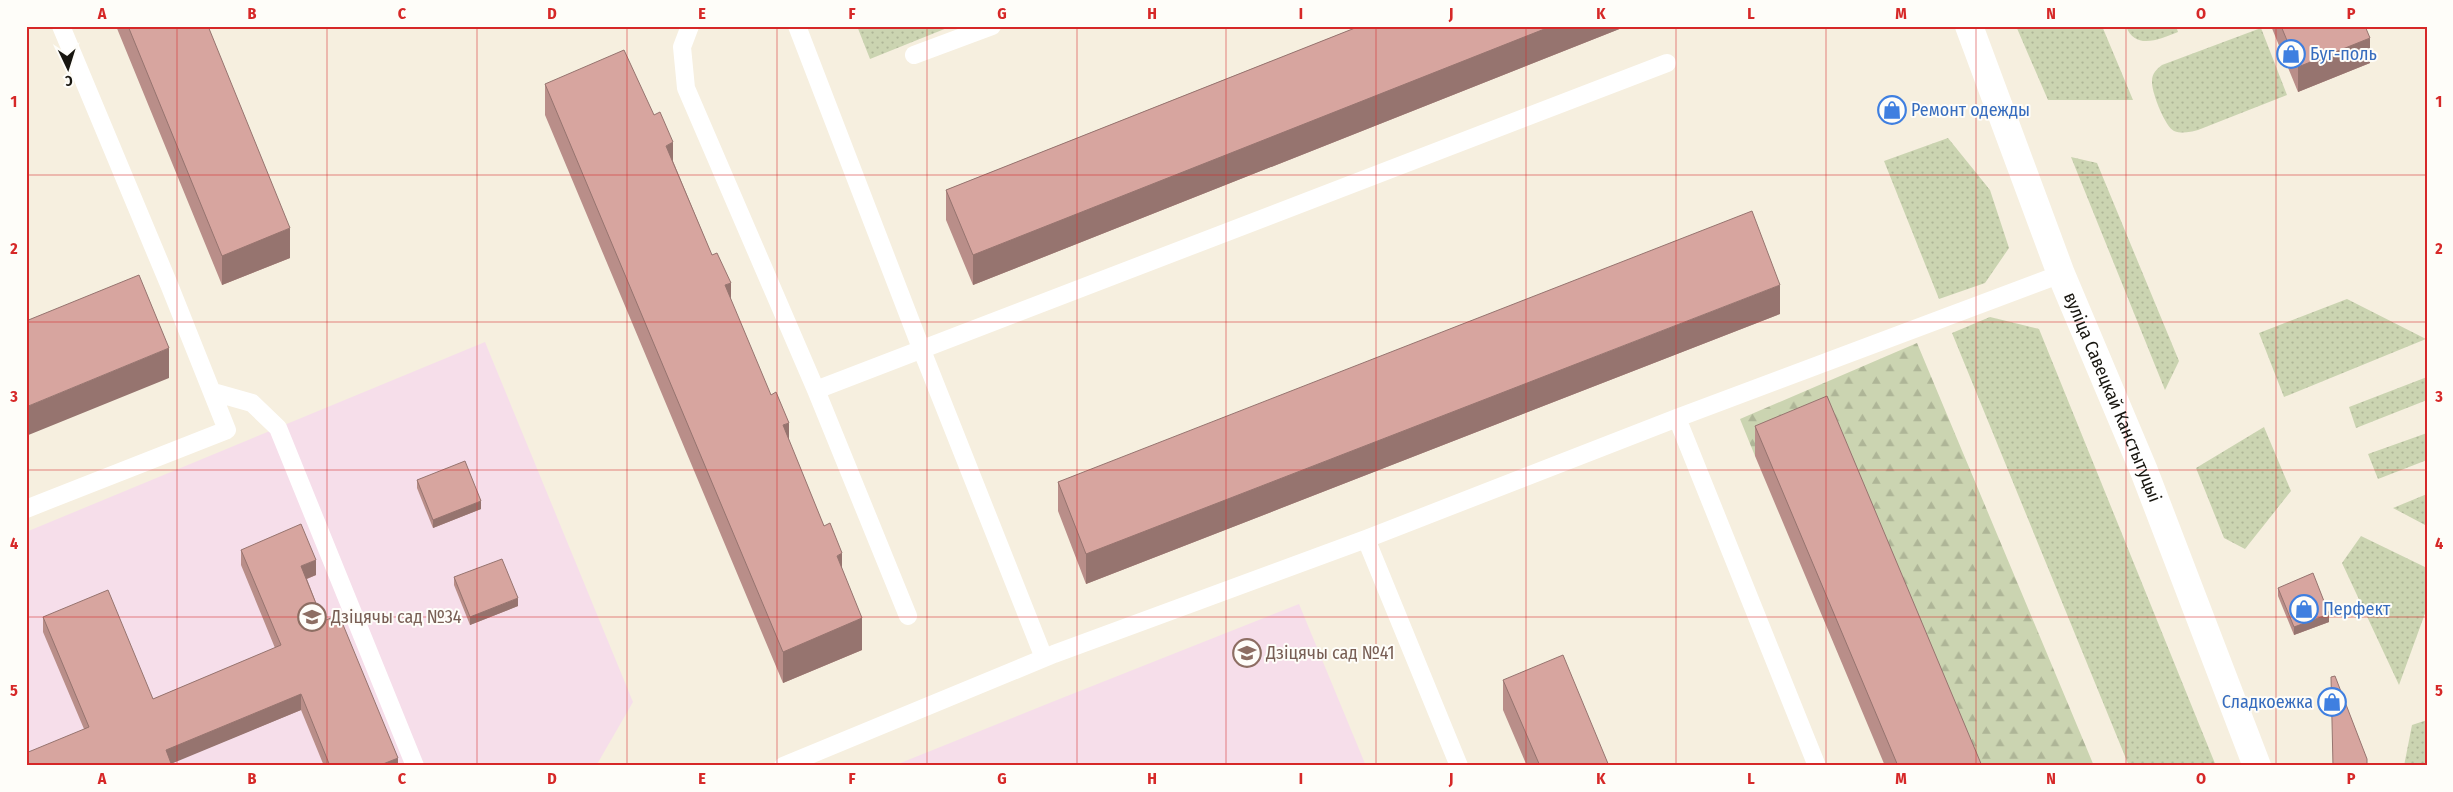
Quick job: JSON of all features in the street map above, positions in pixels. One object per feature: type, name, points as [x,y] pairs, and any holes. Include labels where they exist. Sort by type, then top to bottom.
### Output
[{"type":"main road","name":"вуліца Савецкай Канстытуцыі","points":[[1969,26],[2062,274],[2144,471],[2257,766]]},
{"type":"lane","points":[[26,509],[227,430],[61,26]]},
{"type":"lane","points":[[690,26],[682,47],[686,88],[816,390],[908,616]]},
{"type":"lane","points":[[797,26],[921,348],[1044,658]]},
{"type":"lane","points":[[914,55],[992,26]]},
{"type":"lane","points":[[816,390],[921,348],[1667,63]]},
{"type":"lane","points":[[783,766],[1044,658],[1366,539],[1676,418],[2062,274]]},
{"type":"lane","points":[[213,392],[252,403],[278,428],[415,766]]},
{"type":"lane","points":[[1676,418],[1817,766]]},
{"type":"lane","points":[[1366,539],[1459,766]]},
{"type":"shaded area","name":"Дзіцячы сад №34","points":[[485,342],[633,702],[596,766],[26,766],[26,532]]},
{"type":"shaded area","name":"Дзіцячы сад №41","points":[[1299,604],[1366,766],[893,766],[1052,702]]},
{"type":"green space","points":[[857,26],[952,26],[870,59]]},
{"type":"green space","points":[[2016,26],[2102,26],[2133,100],[2048,100]]},
{"type":"green space","points":[[2126,26],[2176,26],[2178,32],[2156,40],[2142,41],[2130,34]]},
{"type":"green space","points":[[2261,28],[2287,95],[2198,130],[2180,132],[2170,128],[2159,108],[2152,86],[2154,73],[2162,65]]},
{"type":"green space","points":[[1948,138],[1990,190],[2009,248],[1985,283],[1939,299],[1884,161]]},
{"type":"green space","points":[[2071,157],[2097,163],[2179,361],[2165,390]]},
{"type":"green space","points":[[2347,299],[2426,339],[2284,397],[2259,333]]},
{"type":"green space","points":[[1990,317],[2039,329],[2216,766],[2129,766],[1952,333]]},
{"type":"green space","points":[[1917,343],[2094,766],[1969,766],[1826,426],[1755,456],[1740,419]]},
{"type":"green space","points":[[2427,377],[2427,400],[2356,428],[2349,407]]},
{"type":"green space","points":[[2264,427],[2291,491],[2245,549],[2224,538],[2196,468]]},
{"type":"green space","points":[[2427,433],[2427,460],[2378,479],[2368,454]]},
{"type":"green space","points":[[2427,494],[2427,526],[2393,508]]},
{"type":"green space","points":[[2361,536],[2427,568],[2427,608],[2399,685],[2342,563]]},
{"type":"green space","points":[[2427,720],[2427,766],[2404,766],[2412,725]]},
{"type":"building","points":[[128,26],[208,26],[290,228],[222,256]]},
{"type":"building","points":[[1360,26],[1552,26],[973,255],[946,190]]},
{"type":"building","points":[[2281,26],[2365,26],[2370,38],[2298,67]]},
{"type":"building","points":[[624,50],[654,115],[660,112],[673,142],[666,146],[712,255],[717,253],[731,283],[725,285],[771,395],[776,392],[789,423],[783,425],[824,526],[830,523],[842,553],[837,556],[862,618],[783,652],[545,84]]},
{"type":"building","points":[[1752,211],[1780,285],[1086,554],[1058,482]]},
{"type":"building","points":[[139,275],[169,348],[26,407],[26,321]]},
{"type":"building","points":[[1827,396],[1982,766],[1898,766],[1755,426]]},
{"type":"building","points":[[465,461],[481,501],[433,520],[417,480]]},
{"type":"building","points":[[301,524],[316,560],[301,566],[323,621],[339,615],[398,758],[378,766],[330,766],[301,694],[166,750],[172,766],[26,766],[26,753],[89,727],[43,617],[108,590],[153,699],[281,645],[241,550]]},
{"type":"building","points":[[502,559],[518,598],[470,617],[454,577]]},
{"type":"building","name":"Перфект","points":[[2313,573],[2329,614],[2294,627],[2278,588]]},
{"type":"building","points":[[1563,655],[1609,766],[1540,766],[1503,680]]},
{"type":"building","points":[[2335,676],[2367,759],[2367,766],[2333,766],[2331,677]]},
{"type":"place","name":"Буг-поль","points":[[2291,54]]},
{"type":"place","name":"Ремонт одежды","points":[[1892,110]]},
{"type":"place","name":"Перфект","points":[[2304,609]]},
{"type":"place","name":"Дзіцячы сад №34","points":[[312,617]]},
{"type":"place","name":"Дзіцячы сад №41","points":[[1247,653]]},
{"type":"place","name":"Сладкоежка","points":[[2332,702]]}]
